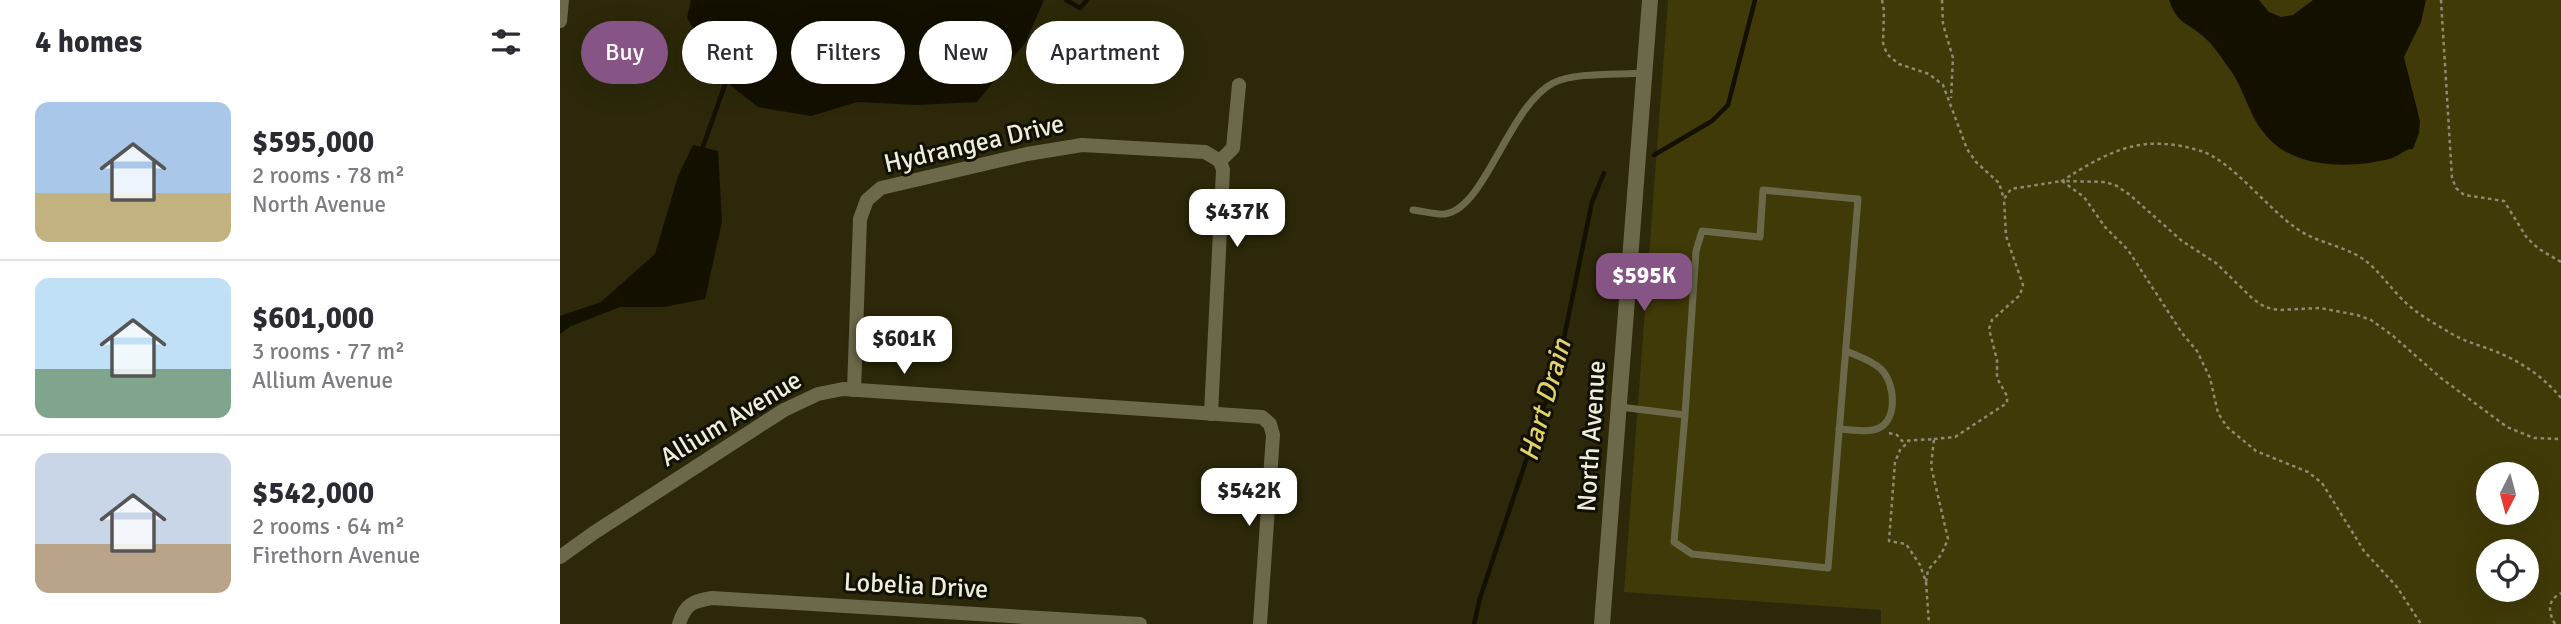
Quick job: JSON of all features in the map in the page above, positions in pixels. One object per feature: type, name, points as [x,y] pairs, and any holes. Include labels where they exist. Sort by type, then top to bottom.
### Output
[{"type":"street","points":[[560,21],[562,0]]},
{"type":"street","name":"North Avenue","points":[[1602,624],[1650,0]]},
{"type":"street","points":[[1211,414],[1223,170],[1220,161],[1233,148],[1239,85]]},
{"type":"street","name":"Hydrangea Drive","points":[[854,390],[860,219],[867,200],[881,188],[1027,154],[1082,145],[1205,152],[1220,161]]},
{"type":"street","name":"Allium Avenue","points":[[560,557],[784,410],[818,394],[843,389],[1262,417],[1270,424],[1273,435],[1260,624]]},
{"type":"street","name":"Lobelia Drive","points":[[679,624],[685,608],[690,603],[712,598],[1140,624]]},
{"type":"lane","points":[[1413,209],[1446,214],[1459,209],[1480,187],[1509,132],[1529,103],[1552,84],[1566,79],[1644,73]]},
{"type":"lane","points":[[1763,190],[1858,199],[1846,351],[1828,568],[1692,554],[1674,542],[1696,251],[1702,230],[1760,237],[1763,190]]},
{"type":"lane","points":[[1839,429],[1872,430],[1882,427],[1891,414],[1892,406],[1888,379],[1872,362],[1846,351]]},
{"type":"lane","points":[[1619,407],[1685,415]]},
{"type":"path","points":[[1872,430],[1897,435],[1902,441],[1955,438],[2007,403],[2007,396],[1997,378],[1997,360],[1989,330],[1996,316],[2020,295],[2023,285],[2006,236],[2004,199],[1999,183],[1966,149],[1947,91],[1937,79],[1922,70],[1899,64],[1887,54],[1883,43],[1882,0]]},
{"type":"path","points":[[1942,0],[1943,24],[1953,58],[1951,101]]},
{"type":"path","points":[[2441,0],[2448,89],[2450,168],[2454,183],[2464,195],[2492,197],[2504,201],[2527,238],[2561,262]]},
{"type":"path","points":[[2062,181],[2106,154],[2136,144],[2201,151],[2222,163],[2303,233],[2365,261],[2405,303],[2426,318],[2457,337],[2498,352],[2531,370],[2561,398]]},
{"type":"path","points":[[2004,199],[2011,189],[2062,181],[2105,182],[2117,186],[2182,241],[2216,263],[2265,307],[2278,310],[2320,308],[2371,320],[2441,378],[2507,427],[2534,438],[2561,439]]},
{"type":"path","points":[[2062,181],[2084,197],[2105,227],[2129,250],[2182,333],[2197,351],[2210,378],[2218,413],[2227,427],[2256,451],[2308,472],[2322,483],[2364,551],[2397,587],[2421,624]]},
{"type":"path","points":[[1929,624],[1926,582],[1928,570],[1941,555],[1948,539],[1932,473],[1934,439]]},
{"type":"path","points":[[1910,440],[1900,450],[1895,462],[1889,541],[1906,544],[1920,565],[1926,582]]},
{"type":"path","points":[[2556,624],[2550,615],[2549,607],[2552,599],[2561,593]]},
{"type":"shaded area","points":[[691,0],[1044,0],[1035,21],[1026,21],[1026,41],[1012,59],[1012,21],[919,21],[919,84],[992,84],[977,102],[916,105],[857,102],[811,116],[758,107],[729,84],[777,84],[777,21],[689,21],[687,18]]},
{"type":"shaded area","points":[[1668,0],[2561,0],[2561,624],[1881,624],[1881,610],[1624,592]]},
{"type":"shaded area","points":[[2169,0],[2259,0],[2269,12],[2281,17],[2293,15],[2313,0],[2426,0],[2421,22],[2404,57],[2420,121],[2413,149],[2389,159],[2339,165],[2305,160],[2289,154],[2264,133],[2220,55],[2204,37],[2179,18]]},
{"type":"shaded area","points":[[693,145],[718,151],[722,222],[705,299],[664,307],[620,307],[571,326],[560,334],[560,316],[601,302],[655,254],[678,176]]},
{"type":"waterway","points":[[1066,0],[1080,8],[1087,0]]},
{"type":"waterway","name":"Hart Drain","points":[[1654,155],[1712,121],[1728,105],[1755,0]]},
{"type":"waterway","points":[[701,152],[725,84]]},
{"type":"waterway","name":"Hart Drain","points":[[1474,624],[1480,598],[1559,362],[1592,202],[1604,173]]}]
